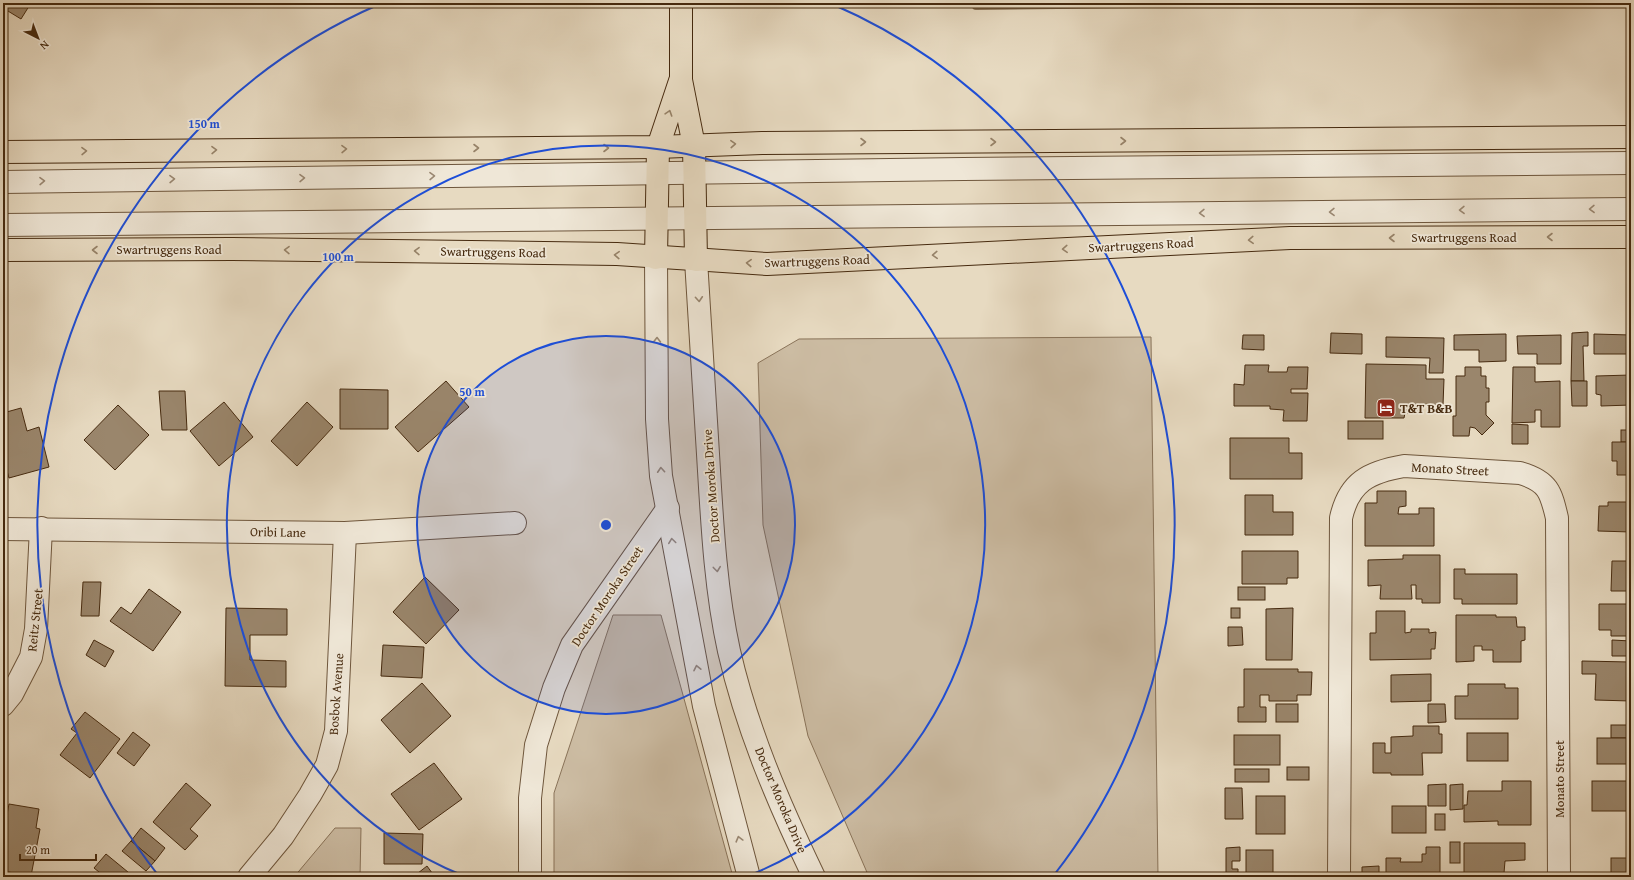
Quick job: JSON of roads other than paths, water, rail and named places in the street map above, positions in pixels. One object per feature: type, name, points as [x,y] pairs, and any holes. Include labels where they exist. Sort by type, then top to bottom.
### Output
[{"type":"main road","name":"Doctor Moroka Drive","points":[[681,3],[681,80],[694,146],[696,260]]},
{"type":"main road","name":"Doctor Moroka Drive","points":[[656,258],[658,147],[681,80]]},
{"type":"main road","points":[[3,152],[658,147],[770,143],[1631,138]]},
{"type":"main road","name":"Swartruggens Road","points":[[3,250],[232,249],[617,254],[656,258],[767,264],[1290,238],[1631,237]]},
{"type":"street","points":[[3,182],[694,172],[1631,163]]},
{"type":"street","points":[[3,225],[1631,209]]},
{"type":"street","name":"Doctor Moroka Drive","points":[[656,258],[657,419],[661,476],[704,706],[749,877]]},
{"type":"street","name":"Doctor Moroka Drive","points":[[696,260],[712,526],[720,594],[729,650],[742,701],[768,776],[814,877]]},
{"type":"street","name":"Monato Street","points":[[1339,877],[1340,518],[1345,500],[1353,489],[1368,476],[1388,469],[1404,466],[1520,472],[1534,476],[1547,486],[1553,498],[1558,518],[1559,877]]},
{"type":"street","name":"Doctor Moroka Street","points":[[530,877],[530,798],[536,745],[554,688],[572,645],[668,508]]},
{"type":"street","name":"Oribi Lane","points":[[3,529],[41,528],[346,533],[515,523]]},
{"type":"street","name":"Reitz Street","points":[[3,705],[12,694],[31,657],[36,629],[41,528]]},
{"type":"street","name":"Bosbok Avenue","points":[[248,877],[283,836],[310,795],[327,765],[336,732],[346,533]]},
{"type":"waterway","points":[[976,6],[1224,3]]},
{"type":"place","name":"T&T B&B","points":[[1386,408]]}]
